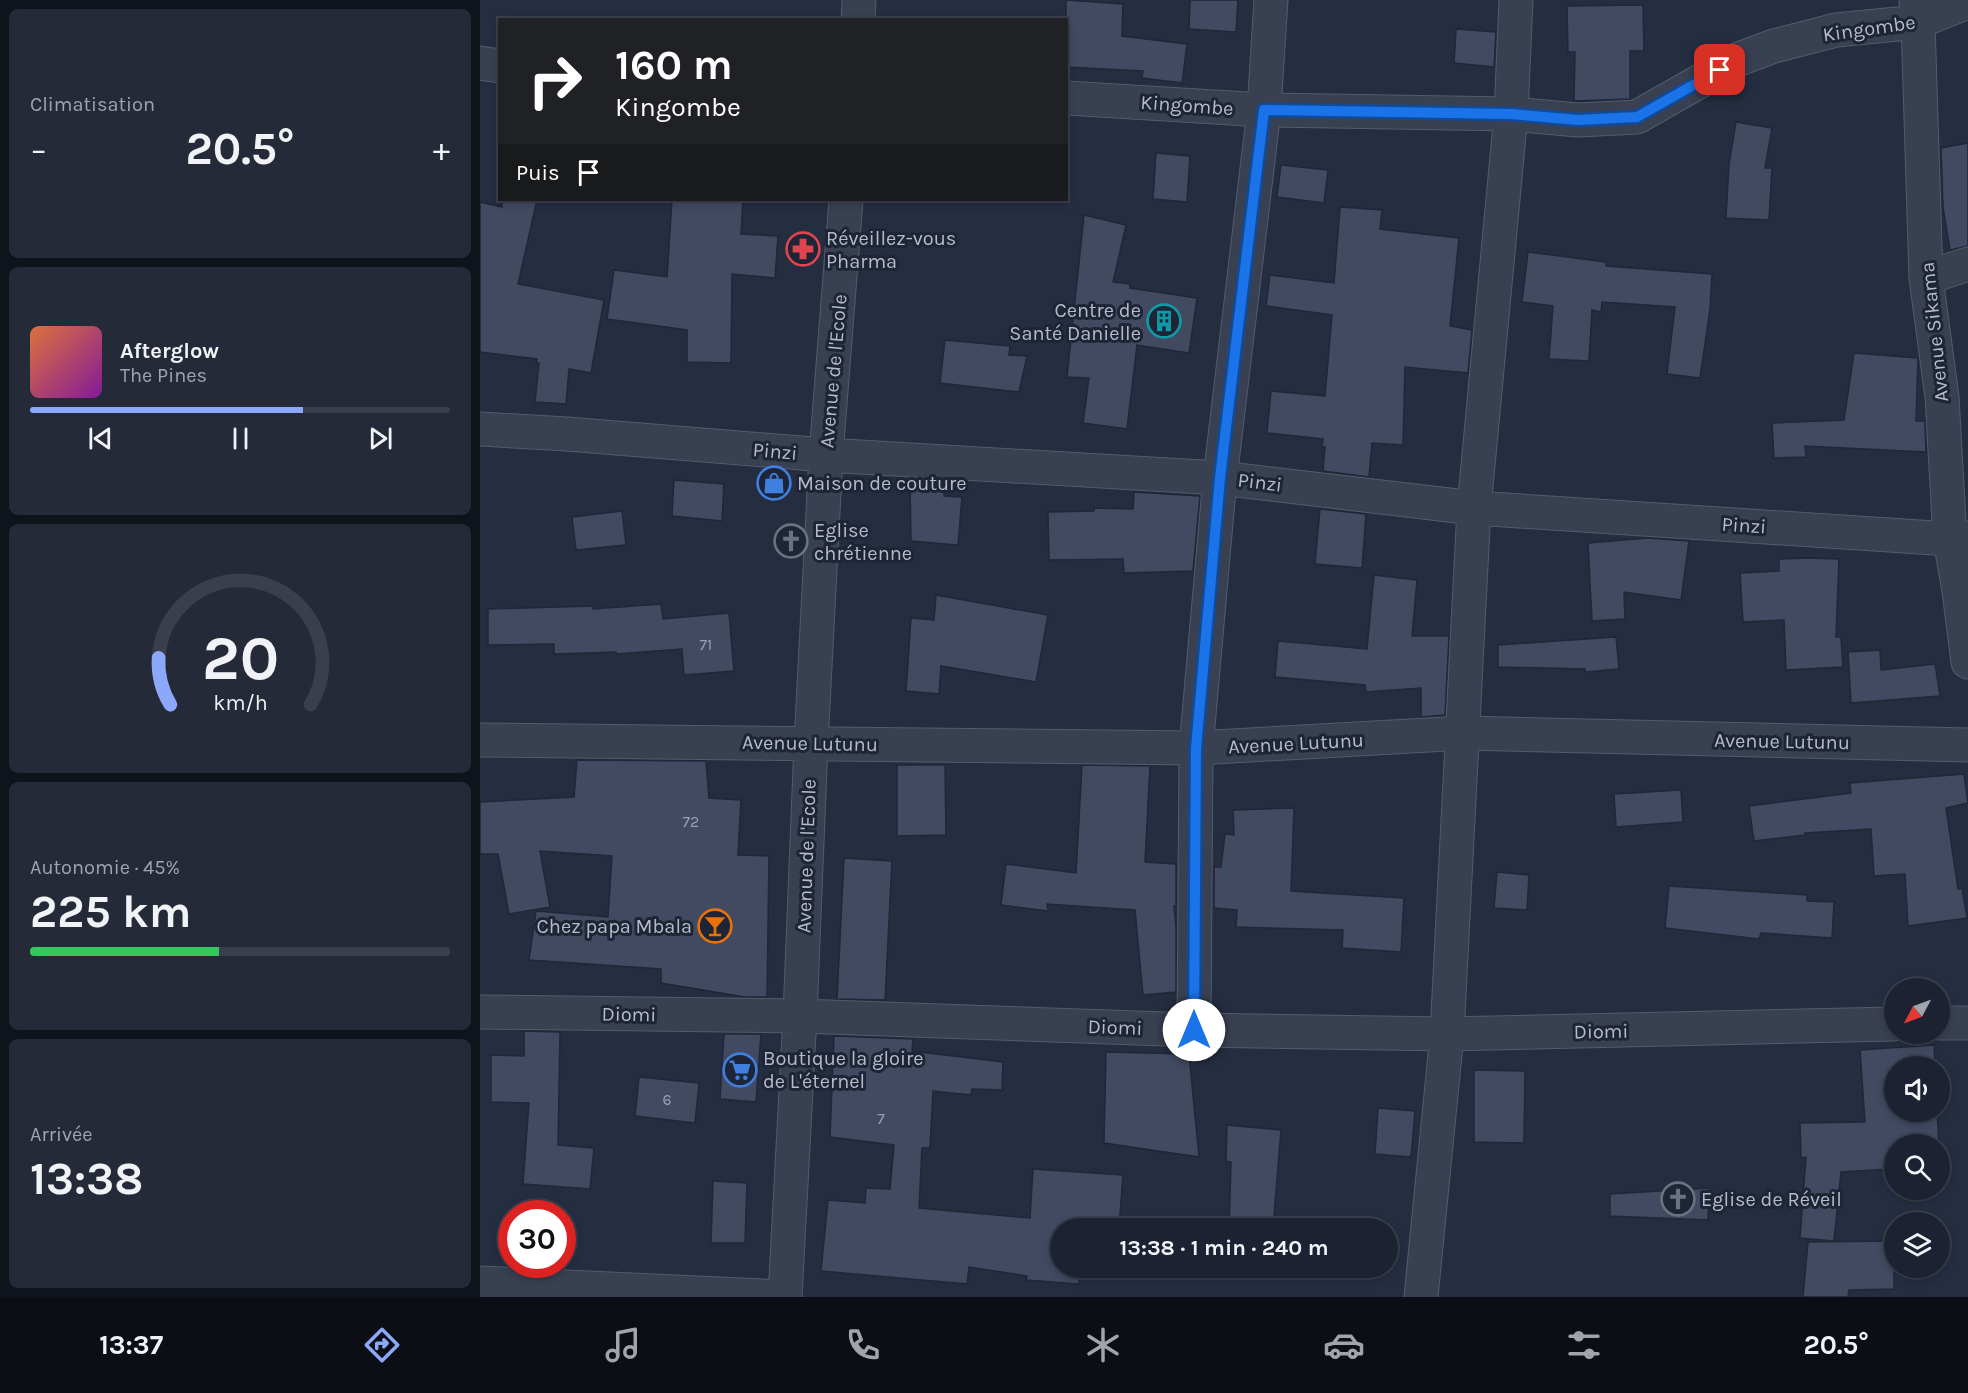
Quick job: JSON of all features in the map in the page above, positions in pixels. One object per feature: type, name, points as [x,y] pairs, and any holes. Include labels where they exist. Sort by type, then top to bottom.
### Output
[{"type":"street","points":[[858,18],[859,0]]},
{"type":"street","points":[[1194,1030],[1196,748],[1220,478],[1264,110],[1271,0]]},
{"type":"street","points":[[1421,1297],[1448,1034],[1474,508],[1511,114],[1516,0]]},
{"type":"street","name":"Kingombe","points":[[1068,98],[1264,110],[1511,114],[1578,120],[1637,117],[1739,58],[1773,46],[1917,11],[1968,2]]},
{"type":"street","name":"Avenue Sikama","points":[[1917,11],[1926,278],[1959,539],[1959,591],[1968,662]]},
{"type":"street","points":[[480,63],[498,66]]},
{"type":"street","name":"Avenue de l'Ecole","points":[[784,1297],[800,1016],[826,455],[846,201]]},
{"type":"street","points":[[1926,278],[1968,264]]},
{"type":"street","name":"Pinzi","points":[[480,429],[826,455],[1220,478],[1474,508],[1959,539]]},
{"type":"street","name":"Avenue Lutunu","points":[[480,740],[1196,748],[1464,734],[1968,745]]},
{"type":"street","name":"Diomi","points":[[480,1012],[800,1016],[1194,1030],[1448,1034],[1884,1024]]},
{"type":"street","points":[[1950,1023],[1968,1023]]},
{"type":"street","points":[[480,1283],[784,1297]]},
{"type":"building","points":[[1066,0],[1123,4],[1122,36],[1187,44],[1182,83],[1142,78],[1143,71],[1068,67],[1068,18],[1066,18]]},
{"type":"building","points":[[1190,0],[1238,0],[1236,32],[1189,29]]},
{"type":"building","points":[[1643,5],[1644,51],[1630,51],[1630,99],[1574,101],[1575,52],[1568,52],[1567,6]]},
{"type":"building","points":[[1456,29],[1496,32],[1494,67],[1454,63]]},
{"type":"building","points":[[1736,122],[1772,128],[1765,168],[1772,168],[1769,220],[1726,218],[1729,164]]},
{"type":"building","points":[[1968,143],[1968,246],[1950,250],[1943,207],[1941,148]]},
{"type":"building","points":[[1156,153],[1190,156],[1187,202],[1153,199]]},
{"type":"building","points":[[1281,165],[1328,170],[1324,203],[1277,197]]},
{"type":"building","points":[[502,201],[537,201],[518,284],[604,300],[591,373],[569,369],[566,404],[535,402],[539,363],[536,363],[537,359],[480,352],[480,202],[502,207]]},
{"type":"building","points":[[672,201],[743,201],[741,234],[778,236],[775,278],[732,274],[731,363],[687,362],[687,330],[607,319],[614,270],[667,277]]},
{"type":"building","points":[[1340,207],[1382,210],[1380,229],[1459,238],[1450,326],[1472,330],[1468,373],[1405,367],[1403,445],[1372,443],[1369,477],[1323,471],[1325,447],[1322,447],[1323,439],[1267,433],[1271,391],[1325,396],[1332,315],[1266,306],[1270,275],[1334,283]]},
{"type":"building","points":[[1084,215],[1126,225],[1113,282],[1130,284],[1130,288],[1197,298],[1189,353],[1137,345],[1127,429],[1083,423],[1089,378],[1067,377]]},
{"type":"building","points":[[1528,252],[1606,262],[1606,266],[1712,274],[1710,309],[1700,378],[1667,374],[1675,307],[1602,302],[1601,312],[1592,310],[1589,361],[1549,359],[1553,306],[1522,302]]},
{"type":"building","points":[[945,340],[1010,346],[1009,355],[1027,356],[1019,392],[940,383]]},
{"type":"building","points":[[1854,353],[1918,358],[1916,421],[1925,421],[1926,452],[1805,446],[1806,457],[1774,458],[1772,423],[1844,420]]},
{"type":"building","points":[[910,479],[944,481],[944,496],[962,497],[958,545],[911,541]]},
{"type":"building","points":[[674,480],[724,484],[722,521],[672,516]]},
{"type":"building","points":[[1134,492],[1200,496],[1193,571],[1124,573],[1123,559],[1049,560],[1048,512],[1094,511],[1094,508],[1133,509]]},
{"type":"building","points":[[1320,509],[1366,514],[1362,568],[1315,564]]},
{"type":"building","points":[[622,511],[626,545],[576,550],[572,517]]},
{"type":"building","points":[[1648,538],[1689,541],[1681,600],[1624,592],[1625,619],[1592,621],[1588,543]]},
{"type":"building","points":[[1779,559],[1839,559],[1836,637],[1841,637],[1843,667],[1786,670],[1784,620],[1743,622],[1740,573],[1779,571]]},
{"type":"building","points":[[1374,575],[1417,580],[1412,636],[1449,636],[1445,715],[1421,717],[1421,688],[1366,692],[1365,685],[1275,677],[1278,641],[1367,649]]},
{"type":"building","points":[[936,595],[1048,615],[1036,682],[941,666],[939,694],[906,691],[911,618],[934,620]]},
{"type":"building","points":[[661,604],[663,619],[729,613],[734,671],[684,675],[682,649],[616,654],[616,652],[554,654],[554,644],[488,645],[488,609],[593,606],[593,609]]},
{"type":"building","points":[[1616,637],[1619,669],[1585,672],[1585,669],[1498,667],[1498,645]]},
{"type":"building","points":[[1880,650],[1881,670],[1935,664],[1940,696],[1851,703],[1848,652]]},
{"type":"building","points":[[577,760],[706,761],[709,798],[741,800],[738,855],[769,856],[767,997],[745,997],[661,983],[661,969],[529,960],[536,911],[608,917],[612,856],[540,851],[550,907],[509,914],[498,854],[480,854],[480,802],[574,797]]},
{"type":"building","points":[[897,765],[945,765],[946,835],[897,836]]},
{"type":"building","points":[[1082,765],[1150,766],[1145,862],[1176,864],[1176,906],[1174,906],[1176,992],[1143,995],[1135,910],[1047,904],[1048,911],[1001,905],[1006,864],[1076,873]]},
{"type":"building","points":[[1964,774],[1968,803],[1946,808],[1958,889],[1962,888],[1967,918],[1908,926],[1905,874],[1874,876],[1871,829],[1805,833],[1805,835],[1754,841],[1749,806],[1851,793],[1850,783]]},
{"type":"building","points":[[1681,790],[1683,822],[1616,827],[1614,794]]},
{"type":"building","points":[[1294,808],[1291,891],[1404,898],[1401,952],[1342,948],[1343,930],[1236,927],[1237,910],[1214,908],[1214,867],[1221,867],[1225,834],[1234,835],[1233,810]]},
{"type":"building","points":[[844,858],[892,861],[885,1000],[837,999]]},
{"type":"building","points":[[1497,872],[1529,875],[1527,910],[1494,908]]},
{"type":"building","points":[[1669,886],[1807,895],[1807,901],[1834,902],[1832,938],[1761,933],[1759,939],[1665,928]]},
{"type":"building","points":[[524,1031],[560,1032],[558,1145],[594,1148],[590,1189],[523,1184],[529,1103],[491,1102],[491,1055],[524,1056]]},
{"type":"building","name":"Boutique la gloire de L'éternel","points":[[724,1034],[761,1034],[756,1102],[720,1099]]},
{"type":"building","points":[[834,1036],[913,1039],[912,1051],[1003,1062],[1002,1090],[972,1089],[971,1095],[933,1091],[930,1148],[922,1148],[919,1208],[1030,1218],[1033,1169],[1123,1175],[1120,1218],[1050,1218],[1050,1278],[1079,1278],[1079,1284],[1026,1280],[1027,1276],[969,1267],[967,1284],[821,1271],[828,1200],[865,1203],[866,1188],[890,1189],[894,1145],[830,1137]]},
{"type":"building","points":[[1934,1045],[1935,1056],[1884,1056],[1884,1122],[1938,1122],[1938,1134],[1884,1134],[1884,1169],[1841,1172],[1834,1241],[1800,1238],[1806,1157],[1801,1158],[1800,1123],[1865,1122],[1860,1050]]},
{"type":"building","points":[[1106,1052],[1189,1054],[1199,1157],[1104,1143]]},
{"type":"building","points":[[1474,1070],[1525,1071],[1524,1143],[1474,1142]]},
{"type":"building","points":[[639,1077],[699,1083],[695,1123],[635,1116]]},
{"type":"building","points":[[1378,1108],[1415,1111],[1411,1157],[1375,1154]]},
{"type":"building","points":[[1227,1125],[1281,1130],[1274,1218],[1229,1218],[1231,1162],[1226,1161]]},
{"type":"building","points":[[713,1181],[747,1183],[745,1243],[711,1243]]},
{"type":"building","name":"Eglise de Réveil","points":[[1709,1188],[1708,1220],[1610,1216],[1610,1194]]},
{"type":"building","points":[[1884,1241],[1884,1278],[1894,1278],[1894,1289],[1849,1290],[1848,1297],[1803,1297],[1808,1242]]},
{"type":"place","name":"Réveillez-vous Pharma","points":[[803,249]]},
{"type":"place","name":"Centre de Santé Danielle","points":[[1164,321]]},
{"type":"place","name":"Maison de couture","points":[[774,483]]},
{"type":"place","name":"Eglise chrétienne","points":[[791,541]]},
{"type":"place","name":"Chez papa Mbala","points":[[715,926]]},
{"type":"place","name":"Boutique la gloire de L'éternel","points":[[740,1070]]},
{"type":"place","name":"Eglise de Réveil","points":[[1678,1199]]},
{"type":"route","points":[[1194,1030],[1196,748],[1220,478],[1264,110],[1511,114],[1578,120],[1637,117],[1720,70]]}]
